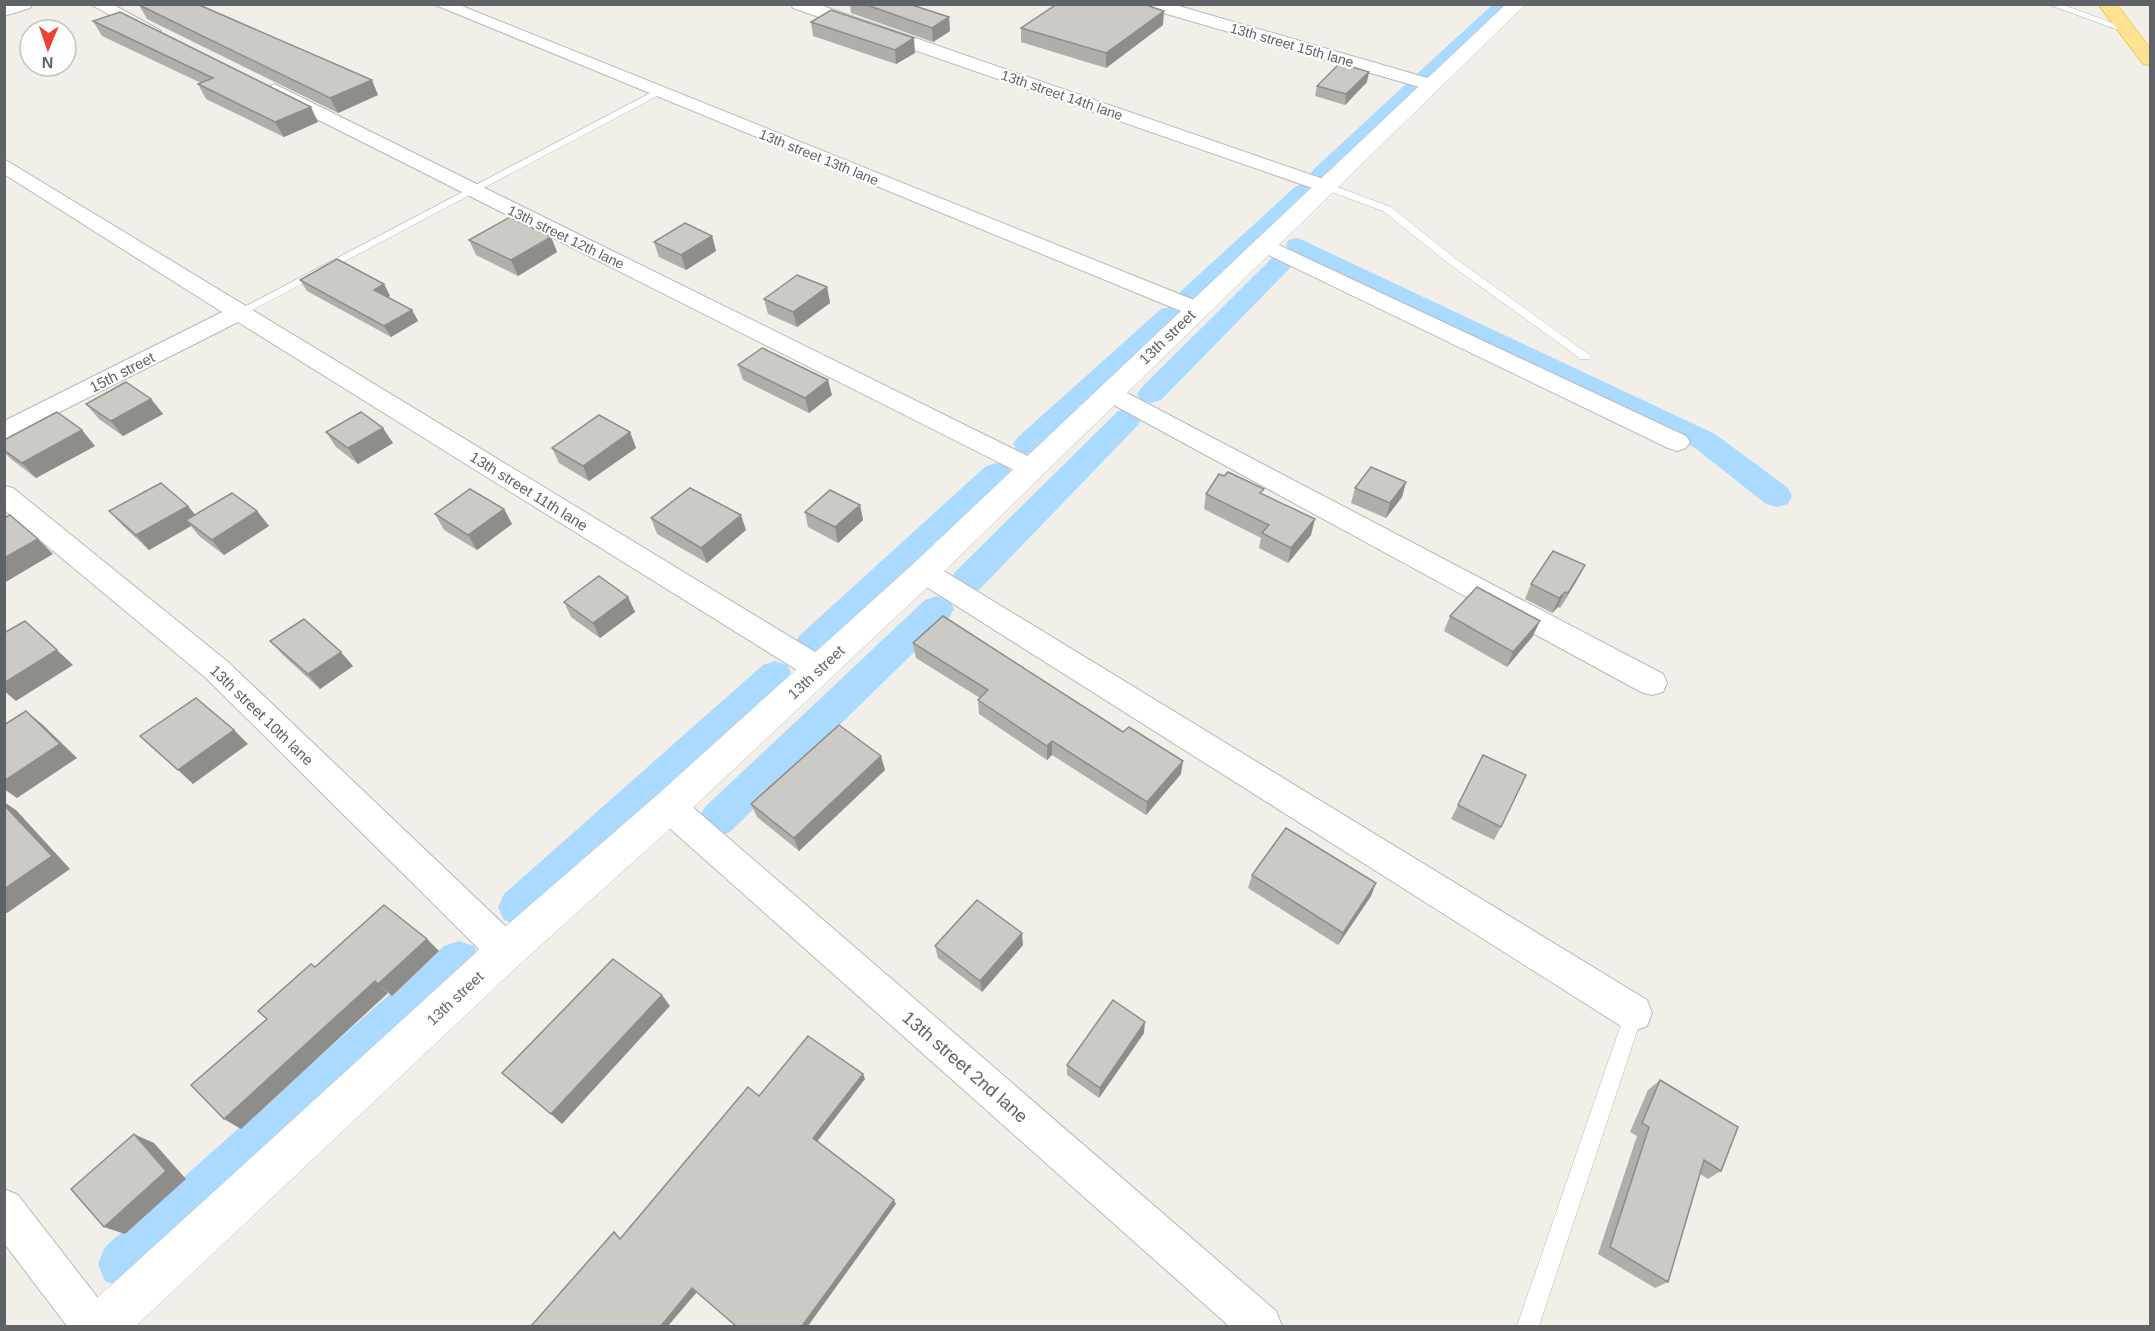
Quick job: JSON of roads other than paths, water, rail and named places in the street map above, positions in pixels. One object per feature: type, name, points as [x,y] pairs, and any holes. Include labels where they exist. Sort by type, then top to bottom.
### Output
[{"type":"highway","points":[[2106,4],[2151,60]]},
{"type":"street","points":[[4,12],[24,4]]},
{"type":"street","points":[[98,4],[173,41]]},
{"type":"street","name":"13th street 13th lane","points":[[441,4],[1196,309]]},
{"type":"street","name":"13th street 15th lane","points":[[1152,4],[1432,85]]},
{"type":"street","name":"13th street","points":[[102,1326],[506,951],[669,807],[924,572],[1514,5]]},
{"type":"street","name":"13th street 14th lane","points":[[814,6],[1324,186]]},
{"type":"street","name":"13th street 12th lane","points":[[258,82],[1033,469]]},
{"type":"street","name":"13th street 11th lane","points":[[4,165],[239,313],[819,669]]},
{"type":"street","points":[[1264,244],[1677,442]]},
{"type":"street","name":"15th street","points":[[4,432],[239,313]]},
{"type":"street","points":[[1110,392],[1652,683]]},
{"type":"street","name":"13th street 10th lane","points":[[4,495],[217,670],[506,951]]},
{"type":"street","points":[[924,572],[1634,1013]]},
{"type":"street","name":"13th street 2nd lane","points":[[669,807],[1261,1326]]},
{"type":"street","points":[[4,1209],[93,1326]]},
{"type":"lane","points":[[2051,4],[2127,30]]},
{"type":"lane","points":[[239,313],[658,92]]},
{"type":"lane","points":[[1324,186],[1387,209],[1452,261],[1585,356]]},
{"type":"lane","points":[[1527,1326],[1634,1013]]},
{"type":"waterway","points":[[1426,76],[1498,10]]},
{"type":"waterway","points":[[1323,173],[1413,88]]},
{"type":"waterway","points":[[1190,297],[1304,191]]},
{"type":"waterway","points":[[1298,245],[1705,441],[1777,496]]},
{"type":"waterway","points":[[1151,394],[1282,262]]},
{"type":"waterway","points":[[1028,444],[1170,315]]},
{"type":"waterway","points":[[967,581],[1128,418]]},
{"type":"waterway","points":[[811,645],[997,473]]},
{"type":"waterway","points":[[717,820],[937,609]]},
{"type":"waterway","points":[[518,907],[775,675]]},
{"type":"waterway","points":[[122,1264],[459,960]]}]
